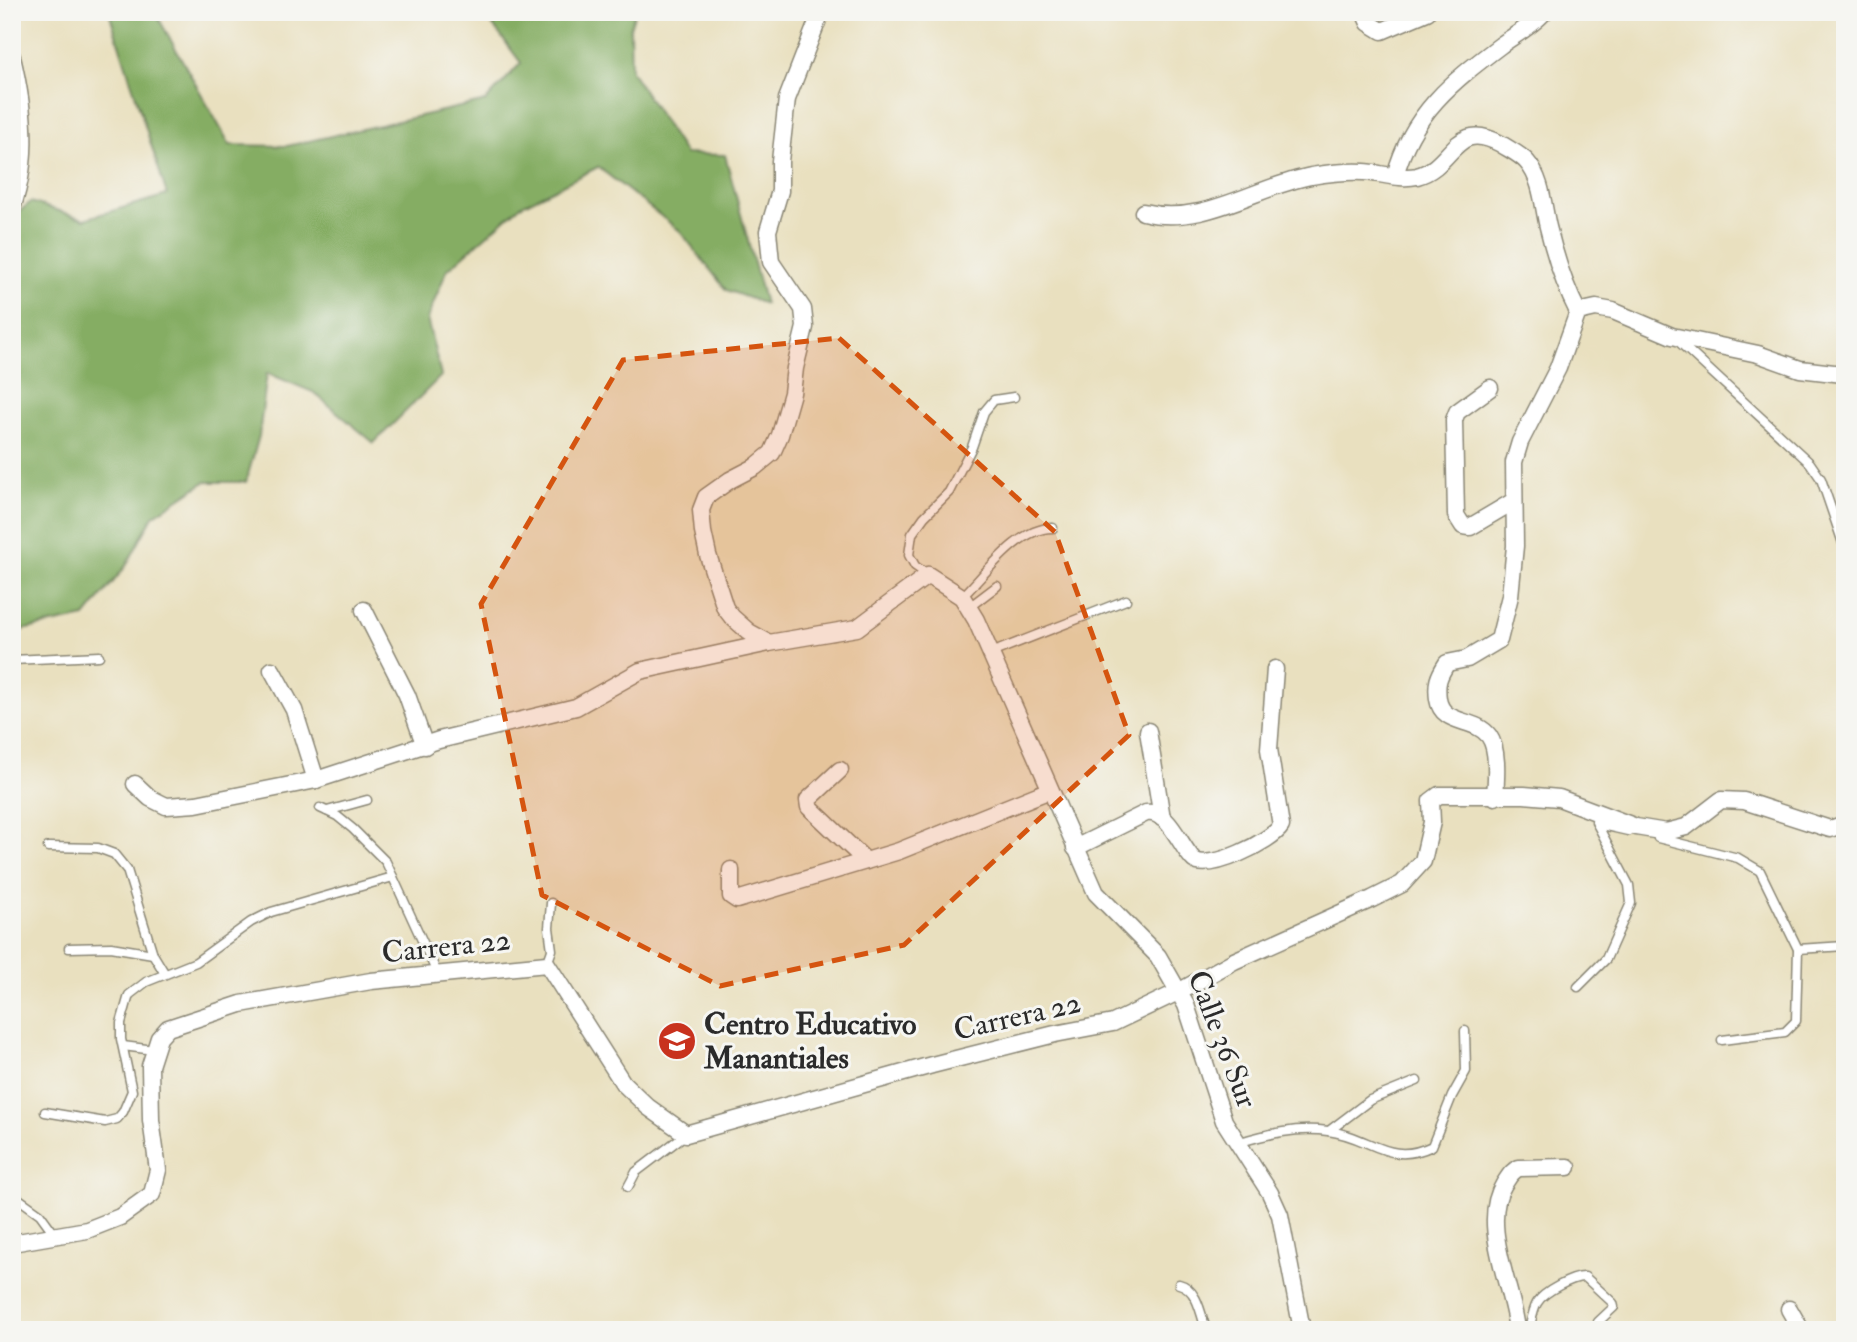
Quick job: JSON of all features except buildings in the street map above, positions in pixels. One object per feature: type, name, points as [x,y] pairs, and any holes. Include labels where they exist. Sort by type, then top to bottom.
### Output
[{"type":"street","points":[[769,643],[749,632],[725,608],[708,555],[701,510],[706,497],[755,467],[772,453],[792,393],[805,327],[803,309],[771,262],[768,231],[780,191],[786,99],[821,12]]},
{"type":"street","points":[[1364,12],[1373,27],[1382,31],[1427,12]]},
{"type":"street","points":[[1395,176],[1406,142],[1430,105],[1544,12]]},
{"type":"street","points":[[12,57],[20,93],[24,156],[19,190],[12,208]]},
{"type":"street","points":[[1143,212],[1166,216],[1193,215],[1290,181],[1328,173],[1364,172],[1410,177],[1426,172],[1461,141],[1472,135],[1489,138],[1523,158],[1535,172],[1557,259],[1567,290],[1578,312],[1558,368],[1520,442],[1514,462],[1515,546],[1510,596],[1499,640],[1466,659],[1447,663],[1436,680],[1440,708],[1450,719],[1469,722],[1489,736],[1496,760],[1495,797],[1524,795],[1559,798],[1593,817],[1666,832],[1686,827],[1721,800],[1744,801],[1830,828],[1845,824]]},
{"type":"street","points":[[1578,312],[1596,308],[1613,312],[1672,336],[1758,354],[1800,369],[1845,373]]},
{"type":"street","points":[[1490,388],[1457,412],[1454,421],[1456,515],[1463,526],[1470,527],[1514,501]]},
{"type":"street","points":[[135,784],[150,798],[166,806],[196,804],[316,780],[439,740],[576,706],[640,671],[769,643],[857,628],[928,575],[965,602]]},
{"type":"street","name":"Calle 36 Sur","points":[[965,602],[991,653],[1096,893],[1158,956],[1180,991],[1224,1121],[1270,1193],[1280,1215],[1302,1330]]},
{"type":"street","points":[[364,610],[407,695],[425,746]]},
{"type":"street","points":[[1075,848],[1152,812],[1162,818],[1195,861],[1203,864],[1254,848],[1277,833],[1281,826],[1269,749],[1275,669]]},
{"type":"street","points":[[272,670],[294,710],[316,780]]},
{"type":"street","points":[[1148,731],[1162,818]]},
{"type":"street","points":[[840,770],[808,800],[809,807],[866,861]]},
{"type":"street","points":[[731,870],[731,896],[737,900],[899,851],[1050,790]]},
{"type":"street","name":"Carrera 22","points":[[153,1049],[168,1028],[241,1004],[371,981],[547,964],[623,1083],[648,1107],[686,1134],[932,1065],[1055,1034],[1113,1023],[1234,961],[1402,884],[1423,861],[1432,822],[1431,802],[1439,795],[1495,797]]},
{"type":"street","points":[[12,1243],[87,1230],[120,1217],[152,1194],[159,1170],[151,1121],[150,1066],[153,1049]]},
{"type":"street","points":[[1517,1330],[1495,1237],[1499,1193],[1513,1170],[1568,1167]]},
{"type":"street","points":[[1789,1309],[1801,1330]]},
{"type":"lane","points":[[1672,336],[1810,463],[1821,479],[1845,549]]},
{"type":"lane","points":[[928,575],[915,566],[909,555],[912,534],[924,517],[949,492],[972,447],[984,411],[994,400],[1014,397]]},
{"type":"lane","points":[[965,602],[1014,544],[1040,527],[1053,528]]},
{"type":"lane","points":[[965,602],[996,586]]},
{"type":"lane","points":[[991,653],[1126,600]]},
{"type":"lane","points":[[12,660],[99,656]]},
{"type":"lane","points":[[367,800],[323,810],[337,816],[386,862],[438,975]]},
{"type":"lane","points":[[1593,817],[1738,858],[1760,871],[1798,949],[1796,1021],[1785,1032],[1722,1040]]},
{"type":"lane","points":[[1578,987],[1606,959],[1631,903],[1629,886],[1593,817]]},
{"type":"lane","points":[[48,847],[98,848],[114,854],[127,870],[153,954],[165,974]]},
{"type":"lane","points":[[45,1112],[105,1122],[117,1119],[129,1102],[132,1091],[121,1024],[129,995],[146,982],[196,962],[251,922],[271,912],[393,877]]},
{"type":"lane","points":[[547,964],[552,950],[549,928],[551,903]]},
{"type":"lane","points":[[1798,949],[1845,946]]},
{"type":"lane","points":[[69,948],[111,947],[153,954]]},
{"type":"lane","points":[[1237,1143],[1276,1132],[1329,1131],[1359,1138],[1387,1152],[1415,1154],[1432,1146],[1452,1096],[1466,1071],[1465,1031]]},
{"type":"lane","points":[[123,1046],[153,1049]]},
{"type":"lane","points":[[1329,1131],[1370,1100],[1417,1081]]},
{"type":"lane","points":[[628,1187],[636,1172],[686,1134]]},
{"type":"lane","points":[[12,1194],[40,1214],[56,1236]]},
{"type":"lane","points":[[1529,1330],[1537,1303],[1544,1295],[1577,1276],[1585,1277],[1613,1303],[1614,1307],[1598,1322]]},
{"type":"lane","points":[[1179,1284],[1187,1286],[1193,1293],[1206,1330]]},
{"type":"highlighted area","points":[[839,338],[1055,532],[1129,735],[904,945],[720,986],[542,895],[481,604],[623,360]]},
{"type":"green space","points":[[109,12],[155,12],[230,145],[287,146],[486,101],[521,63],[483,12],[635,12],[630,28],[631,71],[685,154],[725,155],[765,304],[726,290],[680,231],[598,167],[520,206],[447,270],[427,319],[441,376],[374,443],[313,392],[267,373],[259,436],[246,482],[205,482],[153,516],[126,566],[85,617],[12,632],[12,217],[31,202],[84,219],[167,195]]},
{"type":"place","name":"Centro Educativo Manantiales","points":[[677,1041]]}]
